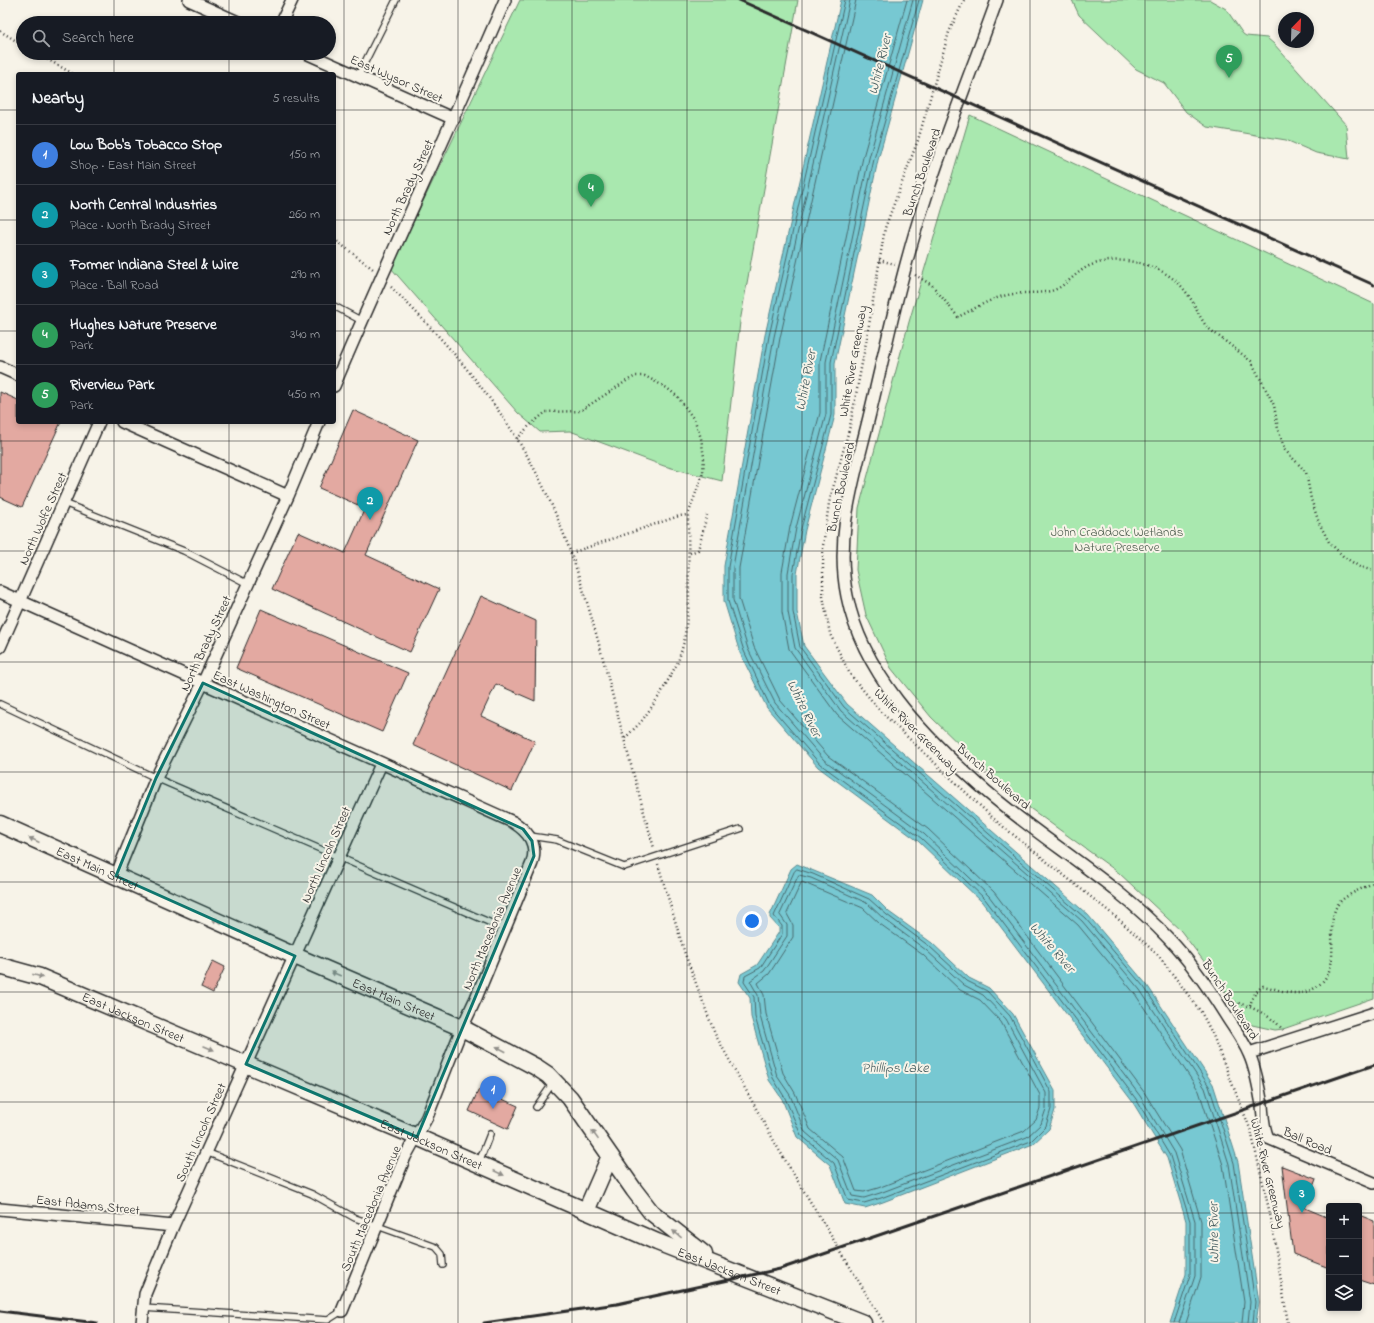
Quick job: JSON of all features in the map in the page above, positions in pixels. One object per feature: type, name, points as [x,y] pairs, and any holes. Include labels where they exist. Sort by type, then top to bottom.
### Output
[{"type":"main road","name":"East Main Street","points":[[0,824],[295,956],[462,1028],[536,1067],[570,1098],[651,1212],[687,1242],[720,1266]]},
{"type":"main road","name":"East Jackson Street","points":[[4,966],[40,976],[417,1137],[656,1242],[863,1323]]},
{"type":"main road","points":[[586,1211],[610,1156]]},
{"type":"street","points":[[189,0],[224,16]]},
{"type":"street","points":[[284,16],[292,0]]},
{"type":"street","name":"North Brady Street","points":[[336,381],[381,278],[454,120],[505,0]]},
{"type":"street","name":"Bunch Boulevard","points":[[997,0],[924,202],[906,270],[844,531],[844,581],[847,600],[862,644],[877,671],[914,719],[947,755],[980,786],[1117,892],[1150,920],[1189,962],[1219,1004],[1249,1053]]},
{"type":"street","name":"East Wysor Street","points":[[322,60],[454,120]]},
{"type":"street","points":[[0,367],[16,374]]},
{"type":"street","name":"North Wolfe Street","points":[[0,647],[99,424]]},
{"type":"street","points":[[126,424],[288,496]]},
{"type":"street","name":"North Brady Street","points":[[116,876],[156,778],[203,683],[288,496],[318,424]]},
{"type":"street","name":"East Washington Street","points":[[0,592],[513,822],[530,836]]},
{"type":"street","name":"North Lincoln Street","points":[[295,956],[381,764]]},
{"type":"street","name":"North Macedonia Avenue","points":[[462,1028],[505,930],[534,856],[535,850],[530,836]]},
{"type":"street","name":"South Lincoln Street","points":[[142,1323],[146,1294],[173,1226],[295,956]]},
{"type":"street","points":[[1249,1053],[1289,1042],[1374,1013]]},
{"type":"street","name":"South Macedonia Avenue","points":[[342,1311],[406,1157],[428,1117],[462,1028]]},
{"type":"street","name":"Ball Road","points":[[1249,1053],[1261,1104],[1264,1129],[1268,1138],[1374,1183]]},
{"type":"street","name":"East Adams Street","points":[[0,1209],[173,1226]]},
{"type":"lane","points":[[358,76],[396,0]]},
{"type":"lane","points":[[336,307],[362,321]]},
{"type":"lane","points":[[64,503],[184,551],[248,584]]},
{"type":"lane","points":[[0,704],[156,778],[505,930]]},
{"type":"lane","points":[[530,836],[557,840],[624,867],[740,829]]},
{"type":"lane","points":[[536,1107],[554,1082]]},
{"type":"lane","points":[[478,1164],[490,1134]]},
{"type":"lane","points":[[206,1152],[312,1194],[355,1218],[378,1225],[436,1248],[442,1254],[443,1264]]},
{"type":"lane","points":[[143,1308],[328,1320],[342,1311]]},
{"type":"path","name":"White River Greenway","points":[[964,0],[949,32],[918,140],[885,228],[856,396],[850,426],[829,503],[823,546],[823,596],[830,634],[850,674],[881,712],[995,820],[1116,917],[1159,956],[1201,1012],[1212,1032],[1251,1131],[1270,1214],[1288,1323]]},
{"type":"path","points":[[0,31],[16,41]]},
{"type":"path","points":[[49,60],[70,72]]},
{"type":"path","points":[[336,241],[368,265],[412,308],[454,353],[517,439],[538,476],[571,552],[591,611],[656,856],[685,954],[715,1034],[767,1130],[884,1323]]},
{"type":"path","points":[[880,260],[897,264],[932,286],[958,316],[990,301],[1013,294],[1053,290],[1089,266],[1100,263],[1129,261],[1146,264],[1162,272],[1186,291],[1203,322],[1208,328],[1251,361],[1274,405],[1278,429],[1285,450],[1306,472],[1311,499],[1319,523],[1329,542],[1344,557],[1360,567],[1374,571]]},
{"type":"path","points":[[517,439],[528,426],[546,412],[580,411],[636,376],[645,376],[667,388],[678,397],[691,412],[699,429],[703,446],[703,473],[688,515],[690,553],[688,616],[681,653],[673,672],[653,706],[641,722],[624,739]]},
{"type":"path","points":[[571,552],[679,516],[688,515]]},
{"type":"path","points":[[690,553],[698,550],[707,515]]},
{"type":"path","points":[[1250,1006],[1251,1000],[1257,990],[1263,986],[1297,993],[1311,990],[1321,984],[1332,966],[1333,921],[1335,909],[1342,900],[1374,882]]},
{"type":"path","points":[[1201,1012],[1219,1004],[1232,1001],[1250,1006],[1278,1024],[1283,1029],[1289,1042]]},
{"type":"highlighted area","points":[[203,683],[523,829],[532,841],[534,856],[417,1137],[246,1064],[295,956],[116,876],[156,778]]},
{"type":"green space","points":[[520,0],[798,0],[740,322],[722,481],[664,466],[570,431],[540,432],[518,413],[391,268]]},
{"type":"green space","points":[[1072,0],[1210,0],[1226,9],[1243,34],[1246,36],[1267,38],[1274,44],[1346,125],[1349,159],[1316,153],[1286,140],[1207,127],[1186,112],[1164,83],[1136,69],[1079,15]]},
{"type":"green space","name":"John Craddock Wetlands Nature Preserve","points":[[970,115],[1374,304],[1374,998],[1283,1029],[1275,1030],[1252,1025],[1239,1012],[1212,972],[1181,931],[1119,873],[1009,793],[931,717],[891,668],[866,615],[856,570],[859,508],[909,322]]},
{"type":"water","name":"White River","points":[[841,0],[923,0],[878,160],[835,363],[835,415],[805,530],[797,574],[797,612],[804,646],[847,704],[1088,915],[1147,985],[1213,1084],[1238,1162],[1259,1302],[1256,1323],[1170,1323],[1186,1274],[1186,1221],[1167,1158],[1132,1101],[982,902],[918,841],[818,767],[767,708],[740,653],[724,601],[724,566],[765,335]]},
{"type":"water","name":"Phillips Lake","points":[[797,864],[872,895],[889,912],[932,943],[969,978],[989,988],[1013,1014],[1055,1090],[1055,1110],[1049,1129],[1033,1144],[865,1208],[845,1204],[830,1165],[797,1137],[782,1099],[769,1080],[751,1017],[750,998],[739,982],[741,974],[757,965],[779,932],[779,928],[770,918],[770,915],[791,869]]},
{"type":"building","points":[[0,392],[16,399],[16,424],[60,424],[22,507],[0,497]]},
{"type":"building","points":[[353,410],[418,440],[366,555],[439,589],[410,652],[272,589],[298,532],[345,553],[365,508],[319,488]]},
{"type":"building","points":[[481,596],[536,621],[535,701],[496,684],[481,716],[535,741],[512,791],[413,745]]},
{"type":"building","points":[[261,609],[408,673],[382,732],[236,668]]},
{"type":"building","points":[[213,961],[225,967],[213,993],[201,987]]},
{"type":"building","points":[[479,1089],[518,1106],[508,1129],[469,1111]]},
{"type":"building","points":[[1282,1166],[1316,1179],[1305,1208],[1326,1217],[1326,1267],[1293,1254]]},
{"type":"building","points":[[1362,1216],[1374,1221],[1374,1285],[1362,1281]]},
{"type":"railway","points":[[739,0],[1374,285]]},
{"type":"railway","points":[[484,1323],[617,1304],[780,1269],[1374,1065]]},
{"type":"railway","points":[[0,1311],[97,1323]]},
{"type":"place","name":"Riverview Park","points":[[1229,78]]},
{"type":"place","name":"Hughes Nature Preserve","points":[[591,207]]},
{"type":"place","name":"North Central Industries","points":[[370,520]]},
{"type":"place","name":"Low Bob's Tobacco Stop","points":[[493,1109]]},
{"type":"place","name":"Former Indiana Steel & Wire","points":[[1302,1213]]}]
